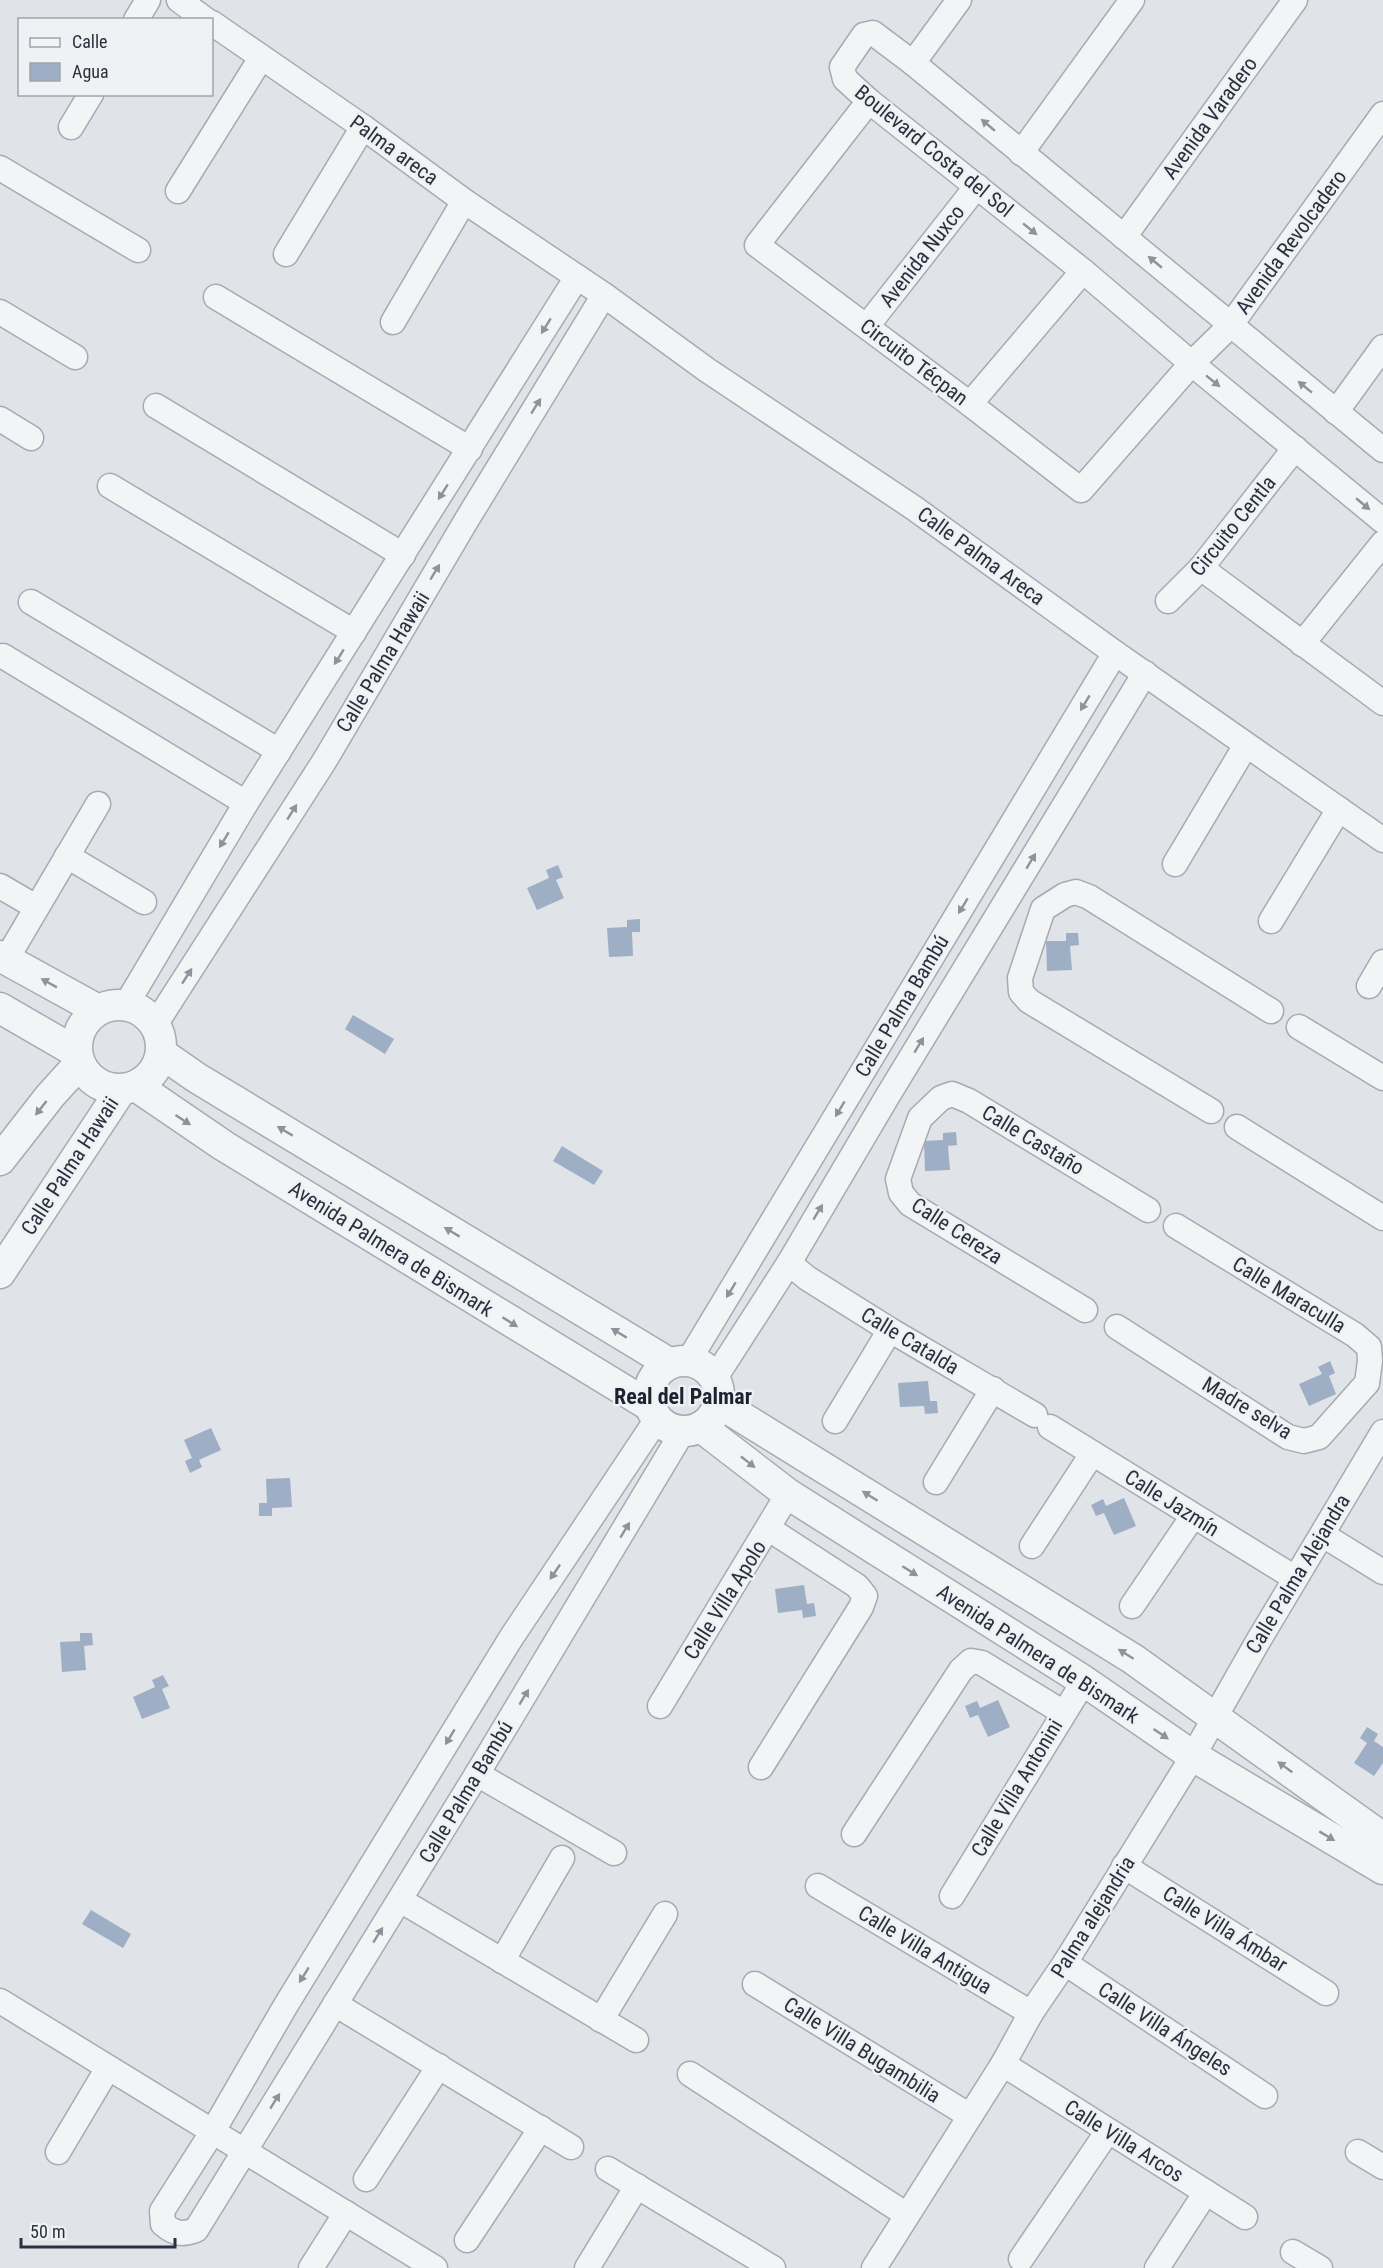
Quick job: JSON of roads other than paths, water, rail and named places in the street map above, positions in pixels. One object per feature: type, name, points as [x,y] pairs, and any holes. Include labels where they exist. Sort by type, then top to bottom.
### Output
[{"type":"street","points":[[137,18],[148,0]]},
{"type":"street","points":[[179,0],[203,18]]},
{"type":"street","points":[[913,63],[960,0]]},
{"type":"street","points":[[1021,153],[1132,0]]},
{"type":"street","name":"Avenida Varadero","points":[[1124,237],[1295,0]]},
{"type":"street","name":"Palma areca","points":[[213,24],[363,127],[464,201],[577,277]]},
{"type":"street","name":"Boulevard Costa del Sol","points":[[1383,450],[913,63],[873,33],[864,35],[842,68],[845,79],[1083,271],[1383,520]]},
{"type":"street","points":[[178,191],[261,58]]},
{"type":"street","points":[[71,127],[90,96]]},
{"type":"street","name":"Circuito Técpan","points":[[870,101],[757,245],[1081,490],[1192,363]]},
{"type":"street","name":"Avenida Revolcadero","points":[[1192,363],[1230,326],[1383,114]]},
{"type":"street","points":[[286,254],[363,127]]},
{"type":"street","points":[[0,168],[138,250]]},
{"type":"street","name":"Avenida Nuxco","points":[[867,326],[977,186]]},
{"type":"street","points":[[393,322],[464,201]]},
{"type":"street","points":[[970,404],[1083,271]]},
{"type":"street","name":"Calle Palma Areca","points":[[577,277],[707,370],[914,508],[1115,653],[1383,840]]},
{"type":"street","name":"Calle Palma Hawaii","points":[[112,1008],[246,803],[577,277]]},
{"type":"street","name":"Calle Palma Hawaii","points":[[158,1039],[466,521],[604,295]]},
{"type":"street","points":[[216,297],[470,449]]},
{"type":"street","points":[[0,312],[75,357]]},
{"type":"street","points":[[1336,412],[1383,347]]},
{"type":"street","points":[[156,406],[403,555]]},
{"type":"street","points":[[0,419],[31,438]]},
{"type":"street","name":"Circuito Centla","points":[[1168,601],[1201,568],[1295,448]]},
{"type":"street","points":[[110,486],[354,632]]},
{"type":"street","points":[[1302,644],[1383,543]]},
{"type":"street","points":[[1201,568],[1383,703]]},
{"type":"street","points":[[31,602],[279,751]]},
{"type":"street","name":"Calle Palma Bambú","points":[[679,1362],[1115,653]]},
{"type":"street","points":[[3,656],[246,803]]},
{"type":"street","name":"Calle Palma Bambú","points":[[717,1391],[886,1098],[1145,673]]},
{"type":"street","points":[[1175,864],[1246,745]]},
{"type":"street","points":[[0,1008],[77,1058],[86,1075],[107,1088],[128,1088],[148,1078],[157,1067],[158,1039],[143,1012],[112,1008],[3,958],[98,804]]},
{"type":"street","points":[[1270,921],[1339,809]]},
{"type":"street","points":[[67,856],[144,902]]},
{"type":"street","points":[[0,886],[36,907]]},
{"type":"street","points":[[1013,891],[1043,909]]},
{"type":"street","points":[[1211,1111],[1029,1001],[1022,992],[1020,978],[1043,909],[1065,894],[1076,892],[1089,897],[1271,1011]]},
{"type":"street","points":[[1369,986],[1383,962]]},
{"type":"street","points":[[0,1160],[77,1058],[78,1035],[85,1021],[112,1008]]},
{"type":"street","points":[[1299,1027],[1383,1078]]},
{"type":"street","name":"Avenida Palmera de Bismark","points":[[158,1039],[197,1078],[679,1362]]},
{"type":"street","name":"Calle Palma Hawaii","points":[[0,1273],[128,1088]]},
{"type":"street","name":"Avenida Palmera de Bismark","points":[[128,1088],[673,1421],[1084,1681],[1194,1756],[1383,1869]]},
{"type":"street","name":"Calle Castaño","points":[[920,1118],[942,1098],[952,1094],[969,1101],[1148,1210]]},
{"type":"street","points":[[886,1098],[920,1118]]},
{"type":"street","name":"Calle Cereza","points":[[920,1118],[898,1179],[901,1193],[910,1204],[1085,1310]]},
{"type":"street","points":[[1237,1127],[1383,1218]]},
{"type":"street","name":"Calle Maraculla","points":[[1176,1226],[1355,1335],[1369,1347],[1375,1388]]},
{"type":"street","name":"Calle Catalda","points":[[789,1263],[807,1278],[890,1330],[993,1389],[1043,1421]]},
{"type":"street","name":"Madre selva","points":[[1117,1327],[1288,1437],[1304,1441],[1319,1437],[1375,1388]]},
{"type":"street","points":[[835,1421],[890,1330]]},
{"type":"street","points":[[679,1362],[704,1366],[717,1391],[713,1417],[673,1421],[649,1392],[652,1380],[659,1370],[679,1362]]},
{"type":"street","points":[[936,1482],[993,1389]]},
{"type":"street","name":"Avenida Palmera de Bismark","points":[[717,1391],[1132,1659],[1383,1838]]},
{"type":"street","name":"Calle Palma Bambú","points":[[673,1421],[477,1774],[400,1900],[196,2230],[184,2235],[173,2232],[163,2224],[162,2211],[213,2131],[286,2005],[511,1638],[673,1421]]},
{"type":"street","name":"Calle Jazmín","points":[[1043,1421],[1092,1454],[1295,1578]]},
{"type":"street","name":"Calle Palma Alejandra","points":[[1215,1717],[1295,1578],[1382,1435]]},
{"type":"street","points":[[1032,1546],[1092,1454]]},
{"type":"street","name":"Calle Villa Apolo","points":[[660,1706],[769,1529],[788,1494]]},
{"type":"street","points":[[1132,1606],[1193,1516]]},
{"type":"street","points":[[761,1767],[861,1607],[865,1596],[857,1586],[769,1529]]},
{"type":"street","points":[[1323,1535],[1383,1572]]},
{"type":"street","points":[[854,1834],[961,1670],[971,1661],[982,1663],[1064,1713]]},
{"type":"street","name":"Calle Villa Antonini","points":[[952,1896],[1084,1681]]},
{"type":"street","name":"Palma alejandria","points":[[969,2116],[1003,2064],[1031,2013],[1065,1963],[1194,1756],[1215,1717]]},
{"type":"street","points":[[477,1774],[614,1853]]},
{"type":"street","points":[[502,1961],[562,1858]]},
{"type":"street","name":"Calle Villa Ámbar","points":[[1124,1866],[1326,1993]]},
{"type":"street","name":"Calle Villa Antigua","points":[[818,1886],[1031,2013]]},
{"type":"street","points":[[400,1900],[636,2040]]},
{"type":"street","points":[[601,2020],[665,1914]]},
{"type":"street","name":"Calle Villa Ángeles","points":[[1065,1963],[1265,2096]]},
{"type":"street","name":"Calle Villa Bugambilia","points":[[755,1984],[969,2116]]},
{"type":"street","points":[[335,2004],[572,2147]]},
{"type":"street","points":[[3,2010],[108,2067],[435,2268]]},
{"type":"street","name":"Calle Villa Arcos","points":[[1003,2064],[1245,2217]]},
{"type":"street","points":[[366,2179],[439,2066]]},
{"type":"street","points":[[58,2152],[108,2067]]},
{"type":"street","points":[[690,2074],[907,2214]]},
{"type":"street","points":[[874,2268],[969,2116]]},
{"type":"street","points":[[467,2240],[541,2128]]},
{"type":"street","points":[[1021,2259],[1108,2130]]},
{"type":"street","points":[[1358,2152],[1383,2168]]},
{"type":"street","points":[[608,2169],[637,2186],[737,2259],[773,2268]]},
{"type":"street","points":[[587,2268],[637,2186]]},
{"type":"street","points":[[1157,2268],[1206,2192]]},
{"type":"street","points":[[311,2268],[346,2213]]},
{"type":"street","points":[[1293,2252],[1320,2268]]},
{"type":"water","points":[[558,865],[563,877],[556,880],[564,898],[537,910],[527,888],[549,878],[546,870]]},
{"type":"water","points":[[640,919],[640,932],[632,932],[633,956],[609,957],[607,928],[627,927],[627,920]]},
{"type":"water","points":[[1066,933],[1078,933],[1079,945],[1070,946],[1072,970],[1047,971],[1046,941],[1066,941]]},
{"type":"water","points":[[353,1015],[394,1039],[385,1054],[345,1029]]},
{"type":"water","points":[[956,1132],[957,1145],[948,1146],[950,1170],[925,1171],[924,1141],[943,1140],[943,1133]]},
{"type":"water","points":[[562,1146],[603,1171],[594,1185],[553,1161]]},
{"type":"water","points":[[1330,1361],[1335,1373],[1329,1376],[1336,1394],[1309,1406],[1299,1384],[1322,1374],[1318,1367]]},
{"type":"water","points":[[928,1381],[930,1401],[937,1401],[938,1413],[925,1414],[924,1406],[900,1407],[898,1383]]},
{"type":"water","points":[[211,1428],[221,1450],[199,1460],[202,1467],[190,1473],[185,1461],[192,1458],[184,1440]]},
{"type":"water","points":[[290,1478],[292,1507],[272,1508],[272,1516],[259,1516],[259,1503],[267,1503],[266,1479]]},
{"type":"water","points":[[1124,1498],[1136,1526],[1114,1535],[1104,1513],[1096,1516],[1091,1505],[1103,1499],[1106,1506]]},
{"type":"water","points":[[804,1585],[807,1604],[814,1603],[816,1616],[803,1618],[802,1610],[778,1613],[775,1589]]},
{"type":"water","points":[[80,1633],[92,1633],[93,1645],[84,1646],[86,1670],[62,1672],[60,1642],[80,1641]]},
{"type":"water","points":[[163,1675],[169,1686],[162,1689],[170,1708],[142,1719],[133,1697],[155,1687],[152,1680]]},
{"type":"water","points":[[998,1700],[1010,1727],[988,1737],[978,1715],[970,1718],[965,1706],[977,1701],[980,1708]]},
{"type":"water","points":[[1367,1727],[1378,1734],[1374,1741],[1383,1747],[1383,1763],[1374,1776],[1354,1763],[1367,1743],[1360,1738]]},
{"type":"water","points":[[91,1910],[131,1934],[123,1948],[82,1924]]},
{"type":"district","name":"Real del Palmar","points":[[683,1396]]}]
